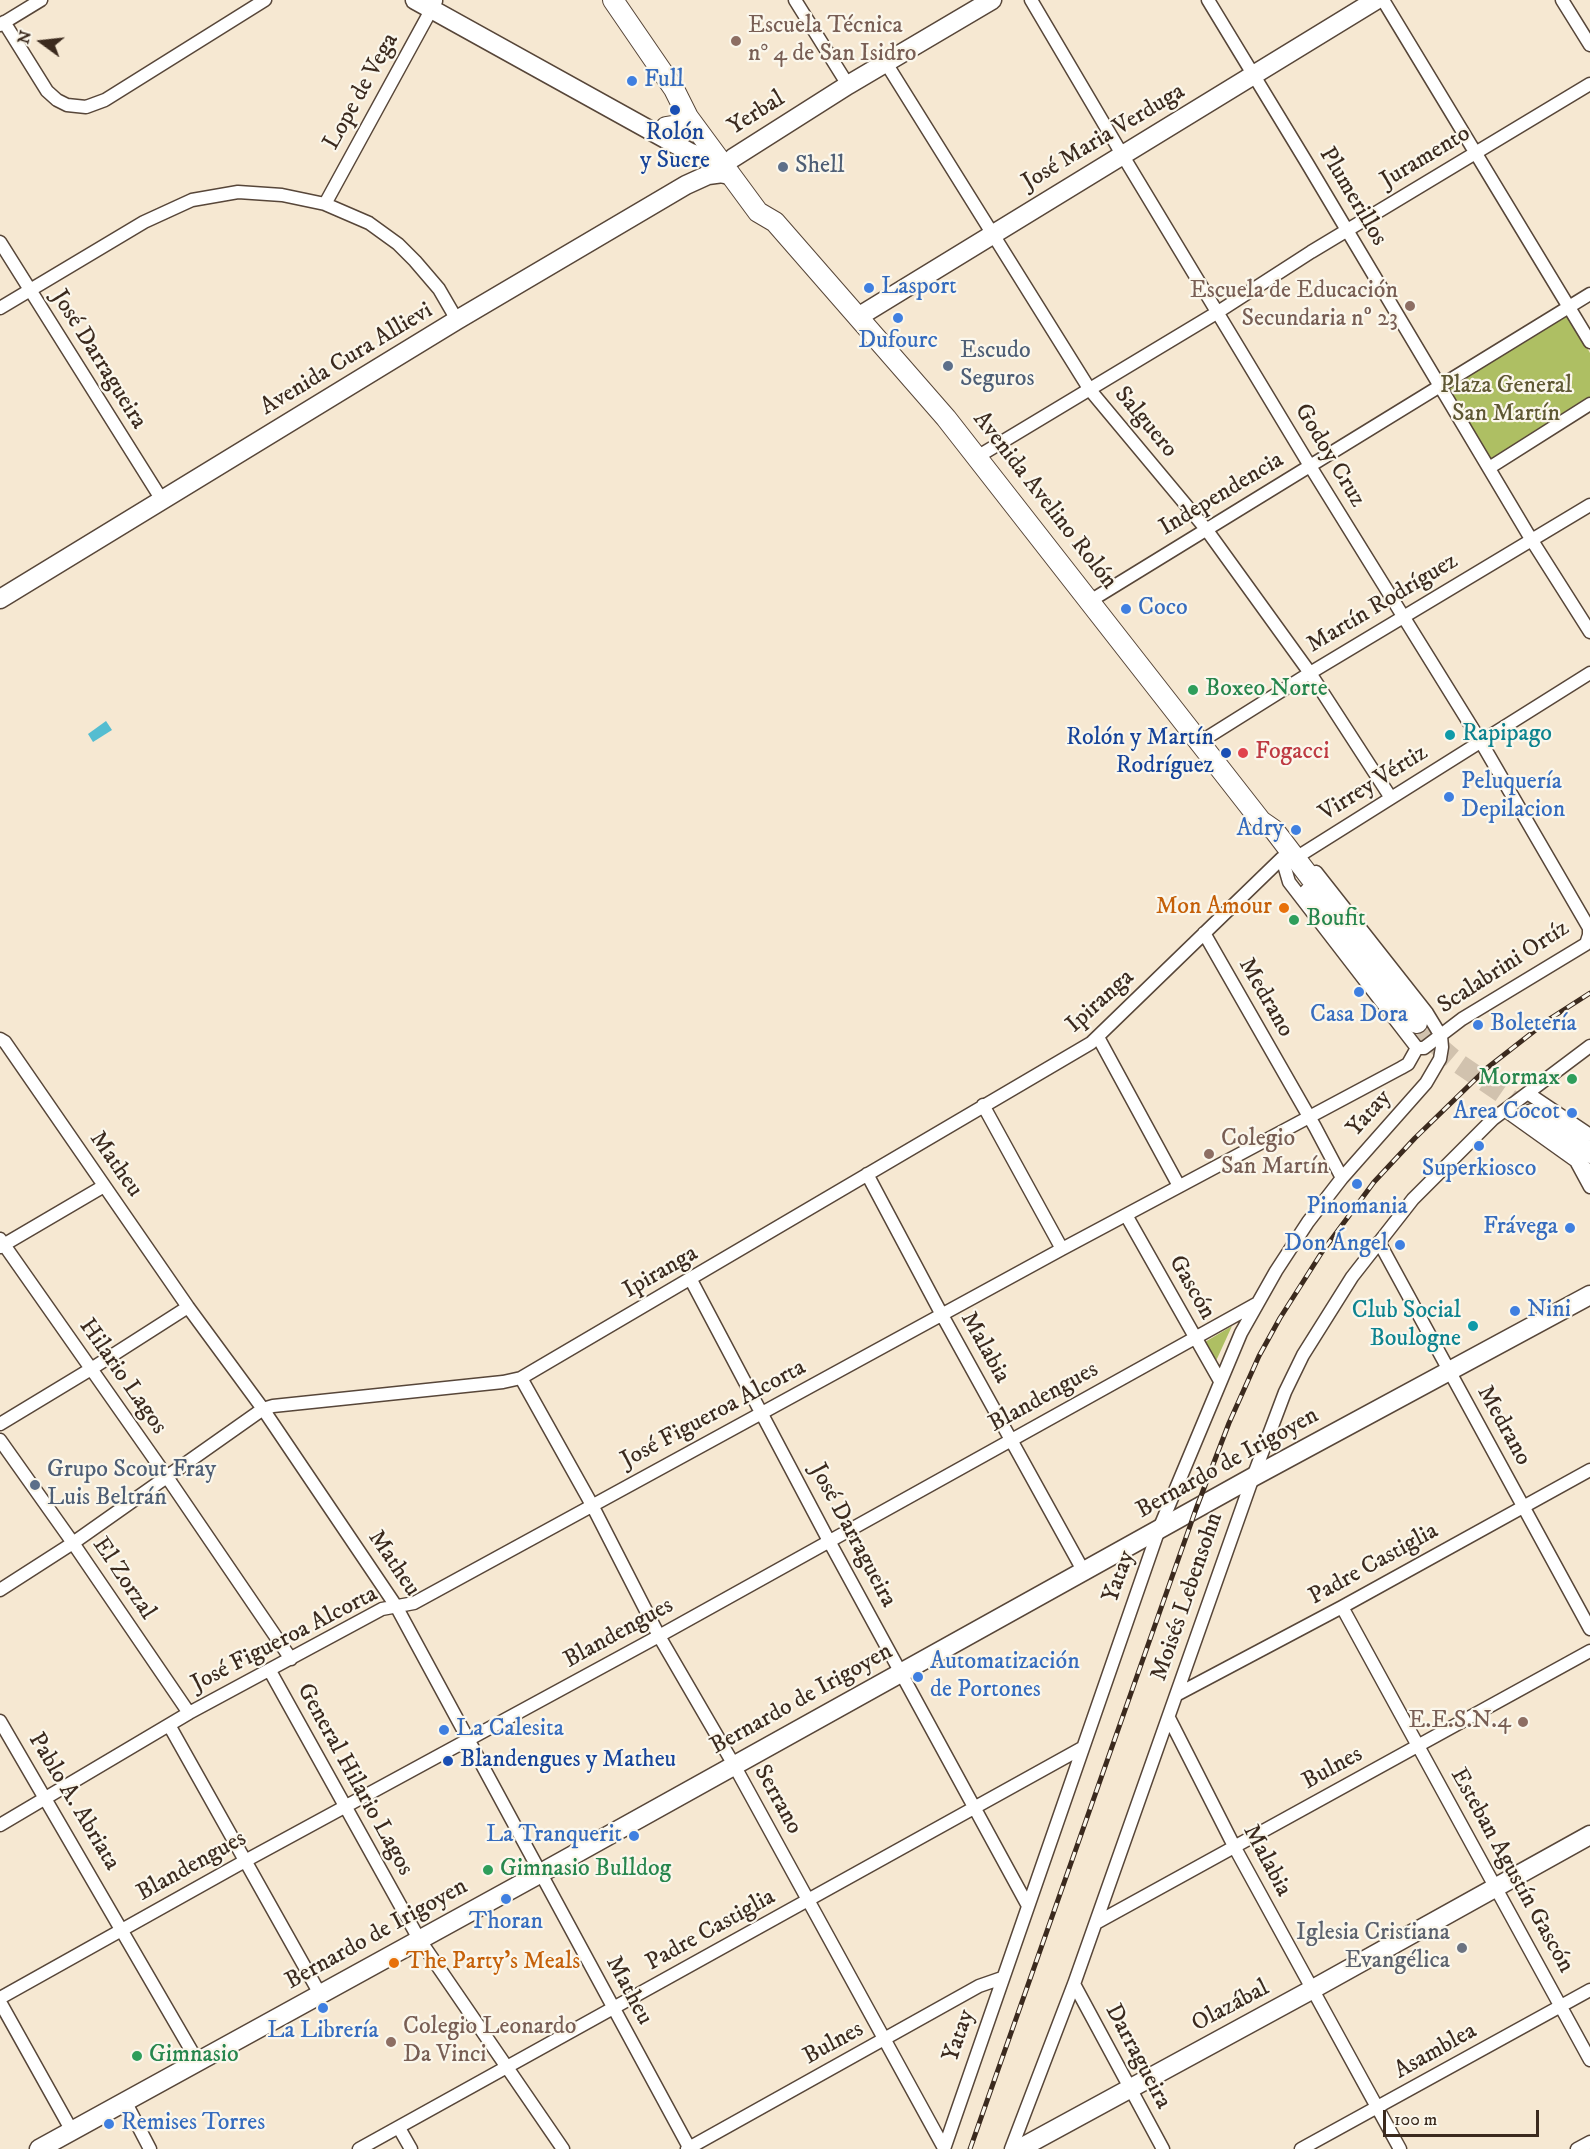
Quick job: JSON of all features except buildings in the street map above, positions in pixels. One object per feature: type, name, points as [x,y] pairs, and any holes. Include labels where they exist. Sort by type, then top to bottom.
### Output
[{"type":"main road","name":"Avenida Avelino Rolón","points":[[613,0],[674,89],[688,117],[731,172],[758,212],[775,222]]},
{"type":"main road","name":"Avenida Avelino Rolón","points":[[674,89],[694,105],[731,172],[767,203],[775,222],[940,411],[1261,821],[1274,830],[1316,885],[1319,899],[1417,1023]]},
{"type":"main road","points":[[666,127],[678,125],[688,117]]},
{"type":"main road","points":[[1532,1114],[1583,1157]]},
{"type":"street","points":[[41,0],[2,23],[48,91],[57,100],[67,105],[86,107],[105,100],[265,0]]},
{"type":"street","points":[[415,0],[434,3],[691,141],[699,156],[693,181]]},
{"type":"street","points":[[795,0],[848,85]]},
{"type":"street","name":"Yerbal","points":[[731,172],[848,85],[992,0]]},
{"type":"street","name":"Godoy Cruz","points":[[1031,0],[1310,466],[1481,742],[1589,928],[1589,935]]},
{"type":"street","name":"Plumerillos","points":[[1208,0],[1441,385],[1531,539],[1590,632]]},
{"type":"street","name":"José Maria Verduga","points":[[858,317],[1376,0]]},
{"type":"street","points":[[1383,0],[1590,342]]},
{"type":"street","points":[[1562,0],[1590,45]]},
{"type":"street","points":[[434,3],[699,156],[731,172]]},
{"type":"street","name":"Lope de Vega","points":[[325,204],[434,3]]},
{"type":"street","name":"Salguero","points":[[886,63],[1090,390],[1206,529],[1310,673],[1391,798]]},
{"type":"street","name":"Juramento","points":[[977,457],[1590,84]]},
{"type":"street","name":"Avenida Cura Allievi","points":[[0,599],[457,320],[693,181],[731,172]]},
{"type":"street","points":[[0,308],[122,233],[192,200],[238,192],[282,195],[325,204],[369,223],[398,244],[428,275],[457,320]]},
{"type":"street","name":"José Darragueira","points":[[0,242],[162,500]]},
{"type":"street","name":"Independencia","points":[[1090,601],[1590,294]]},
{"type":"street","points":[[1489,468],[1590,404]]},
{"type":"street","name":"Martín Rodríguez","points":[[1200,742],[1310,673],[1590,505]]},
{"type":"street","name":"Virrey Vértiz","points":[[1291,854],[1391,798],[1590,673]]},
{"type":"street","name":"Ipiranga","points":[[0,1590],[73,1543],[263,1409],[273,1406],[503,1382],[521,1378],[691,1280],[1098,1037],[1204,933],[1291,854]]},
{"type":"street","name":"Avenida Avelino Rolón","points":[[1291,854],[1427,1013],[1441,1035]]},
{"type":"street","name":"Avenida Avelino Rolón","points":[[1291,854],[1289,882],[1417,1048]]},
{"type":"street","name":"Medrano","points":[[1204,933],[1342,1178]]},
{"type":"street","name":"Scalabrini Ortíz","points":[[1441,1035],[1462,1019],[1586,944],[1589,935]]},
{"type":"street","name":"José Figueroa Alcorta","points":[[0,1825],[189,1713],[382,1609],[414,1603],[1062,1249],[1408,1064],[1417,1048],[1424,1047],[1441,1035]]},
{"type":"street","name":"Yatay","points":[[944,2149],[1159,1529],[1220,1381],[1256,1304],[1303,1229],[1342,1178],[1432,1076],[1440,1059],[1441,1035]]},
{"type":"street","points":[[1098,1037],[1179,1186]]},
{"type":"street","name":"Matheu","points":[[0,1040],[4,1042],[188,1307],[263,1409],[396,1606],[689,2149]]},
{"type":"street","name":"Moisés Lebensohn","points":[[1011,2149],[1096,1923],[1253,1477],[1285,1392],[1303,1355],[1352,1277],[1413,1198],[1493,1119],[1590,1046]]},
{"type":"street","points":[[1529,1094],[1590,1135]]},
{"type":"street","points":[[983,1105],[1062,1249]]},
{"type":"street","points":[[1506,1111],[1583,1157],[1590,1171]]},
{"type":"street","points":[[1583,1157],[1590,1187]]},
{"type":"street","name":"Malabia","points":[[867,1174],[1084,1572]]},
{"type":"street","points":[[1,1244],[104,1186]]},
{"type":"street","name":"Gascón","points":[[1126,1215],[1220,1381]]},
{"type":"street","name":"Medrano","points":[[1379,1242],[1590,1629]]},
{"type":"street","name":"Hilario Lagos","points":[[1,1244],[167,1477],[291,1659]]},
{"type":"street","name":"José Darragueira","points":[[691,1280],[1028,1906]]},
{"type":"street","name":"Bernardo de Irigoyen","points":[[39,2149],[1253,1477],[1590,1295]]},
{"type":"street","name":"Blandengues","points":[[0,2000],[245,1861],[659,1636],[1256,1304]]},
{"type":"street","points":[[0,1424],[188,1307]]},
{"type":"street","name":"Serrano","points":[[521,1378],[592,1505],[659,1636],[734,1765],[886,2039],[944,2149]]},
{"type":"street","name":"El Zorzal","points":[[0,1440],[189,1713]]},
{"type":"street","name":"Padre Castiglia","points":[[1176,1695],[1342,1607],[1590,1470]]},
{"type":"street","name":"Esteban Agustín Gascón","points":[[1342,1607],[1590,2060]]},
{"type":"street","name":"Bulnes","points":[[1096,1923],[1590,1651]]},
{"type":"street","name":"General Hilario Lagos","points":[[270,1671],[419,1939],[563,2149]]},
{"type":"street","name":"Malabia","points":[[1169,1718],[1235,1848],[1400,2149]]},
{"type":"street","name":"Pablo A. Abriata","points":[[0,1721],[123,1929],[198,2062]]},
{"type":"street","points":[[169,1725],[320,1994]]},
{"type":"street","name":"Padre Castiglia","points":[[360,2149],[1082,1748]]},
{"type":"street","name":"Olazábal","points":[[1019,2149],[1590,1835]]},
{"type":"street","name":"Bulnes","points":[[689,2149],[980,1986],[1002,1978]]},
{"type":"street","name":"Darragueira","points":[[1074,1984],[1163,2149]]},
{"type":"street","name":"Asamblea","points":[[1301,2149],[1590,1990]]},
{"type":"street","points":[[0,2000],[72,2131]]},
{"type":"street","points":[[125,2101],[150,2149]]},
{"type":"street","points":[[399,2128],[411,2149]]},
{"type":"street","points":[[1577,2149],[1590,2142]]},
{"type":"green space","name":"Plaza General San Martín","points":[[1564,316],[1571,319],[1590,353],[1590,397],[1489,462],[1446,389]]},
{"type":"green space","points":[[1232,1326],[1216,1361],[1205,1342]]},
{"type":"water","points":[[106,721],[112,730],[93,742],[88,734]]},
{"type":"tunnel","points":[[1417,1023],[1430,1039],[1458,1063],[1532,1114]]},
{"type":"railway","points":[[970,2149],[1196,1509],[1229,1423],[1259,1356],[1322,1252],[1374,1182],[1415,1138],[1487,1068],[1551,1018],[1590,993]]},
{"type":"place","name":"Escuela Técnica n° 4 de San Isidro","points":[[736,41]]},
{"type":"place","name":"Full","points":[[632,81]]},
{"type":"place","name":"Rolón y Sucre","points":[[675,110]]},
{"type":"place","name":"Shell","points":[[783,167]]},
{"type":"place","name":"Lasport","points":[[869,288]]},
{"type":"place","name":"Escuela de Educación Secundaria nº 23","points":[[1410,306]]},
{"type":"place","name":"Dufourc","points":[[898,318]]},
{"type":"place","name":"Escudo Seguros","points":[[948,366]]},
{"type":"place","name":"Coco","points":[[1126,609]]},
{"type":"place","name":"Boxeo Norte","points":[[1193,690]]},
{"type":"place","name":"Rapipago","points":[[1450,735]]},
{"type":"place","name":"Rolón y Martín Rodríguez","points":[[1226,753]]},
{"type":"place","name":"Fogacci","points":[[1243,753]]},
{"type":"place","name":"Peluquería Depilacion","points":[[1449,797]]},
{"type":"place","name":"Adry","points":[[1296,830]]},
{"type":"place","name":"Mon Amour","points":[[1284,908]]},
{"type":"place","name":"Boufit","points":[[1294,920]]},
{"type":"place","name":"Casa Dora","points":[[1359,992]]},
{"type":"place","name":"Boletería","points":[[1478,1025]]},
{"type":"place","name":"Mormax","points":[[1572,1079]]},
{"type":"place","name":"Area Cocot","points":[[1572,1113]]},
{"type":"place","name":"Superkiosco","points":[[1479,1146]]},
{"type":"place","name":"Colegio San Martín","points":[[1209,1154]]},
{"type":"place","name":"Pinomania","points":[[1357,1184]]},
{"type":"place","name":"Frávega","points":[[1570,1228]]},
{"type":"place","name":"Don Ángel","points":[[1400,1245]]},
{"type":"place","name":"Nini","points":[[1515,1311]]},
{"type":"place","name":"Club Social Boulogne","points":[[1473,1326]]},
{"type":"place","name":"Grupo Scout Fray Luis Beltrán","points":[[35,1485]]},
{"type":"place","name":"Automatización de Portones","points":[[918,1677]]},
{"type":"place","name":"E.E.S.N.4","points":[[1523,1722]]},
{"type":"place","name":"La Calesita","points":[[444,1730]]},
{"type":"place","name":"Blandengues y Matheu","points":[[448,1761]]},
{"type":"place","name":"La Tranquerit","points":[[634,1836]]},
{"type":"place","name":"Gimnasio Bulldog","points":[[488,1870]]},
{"type":"place","name":"Thoran","points":[[506,1899]]},
{"type":"place","name":"Iglesia Cristiana Evangélica","points":[[1462,1948]]},
{"type":"place","name":"The Party's Meals","points":[[394,1963]]},
{"type":"place","name":"La Librería","points":[[323,2008]]},
{"type":"place","name":"Colegio Leonardo Da Vinci","points":[[391,2042]]},
{"type":"place","name":"Gimnasio","points":[[137,2056]]},
{"type":"place","name":"Remises Torres","points":[[109,2124]]}]
